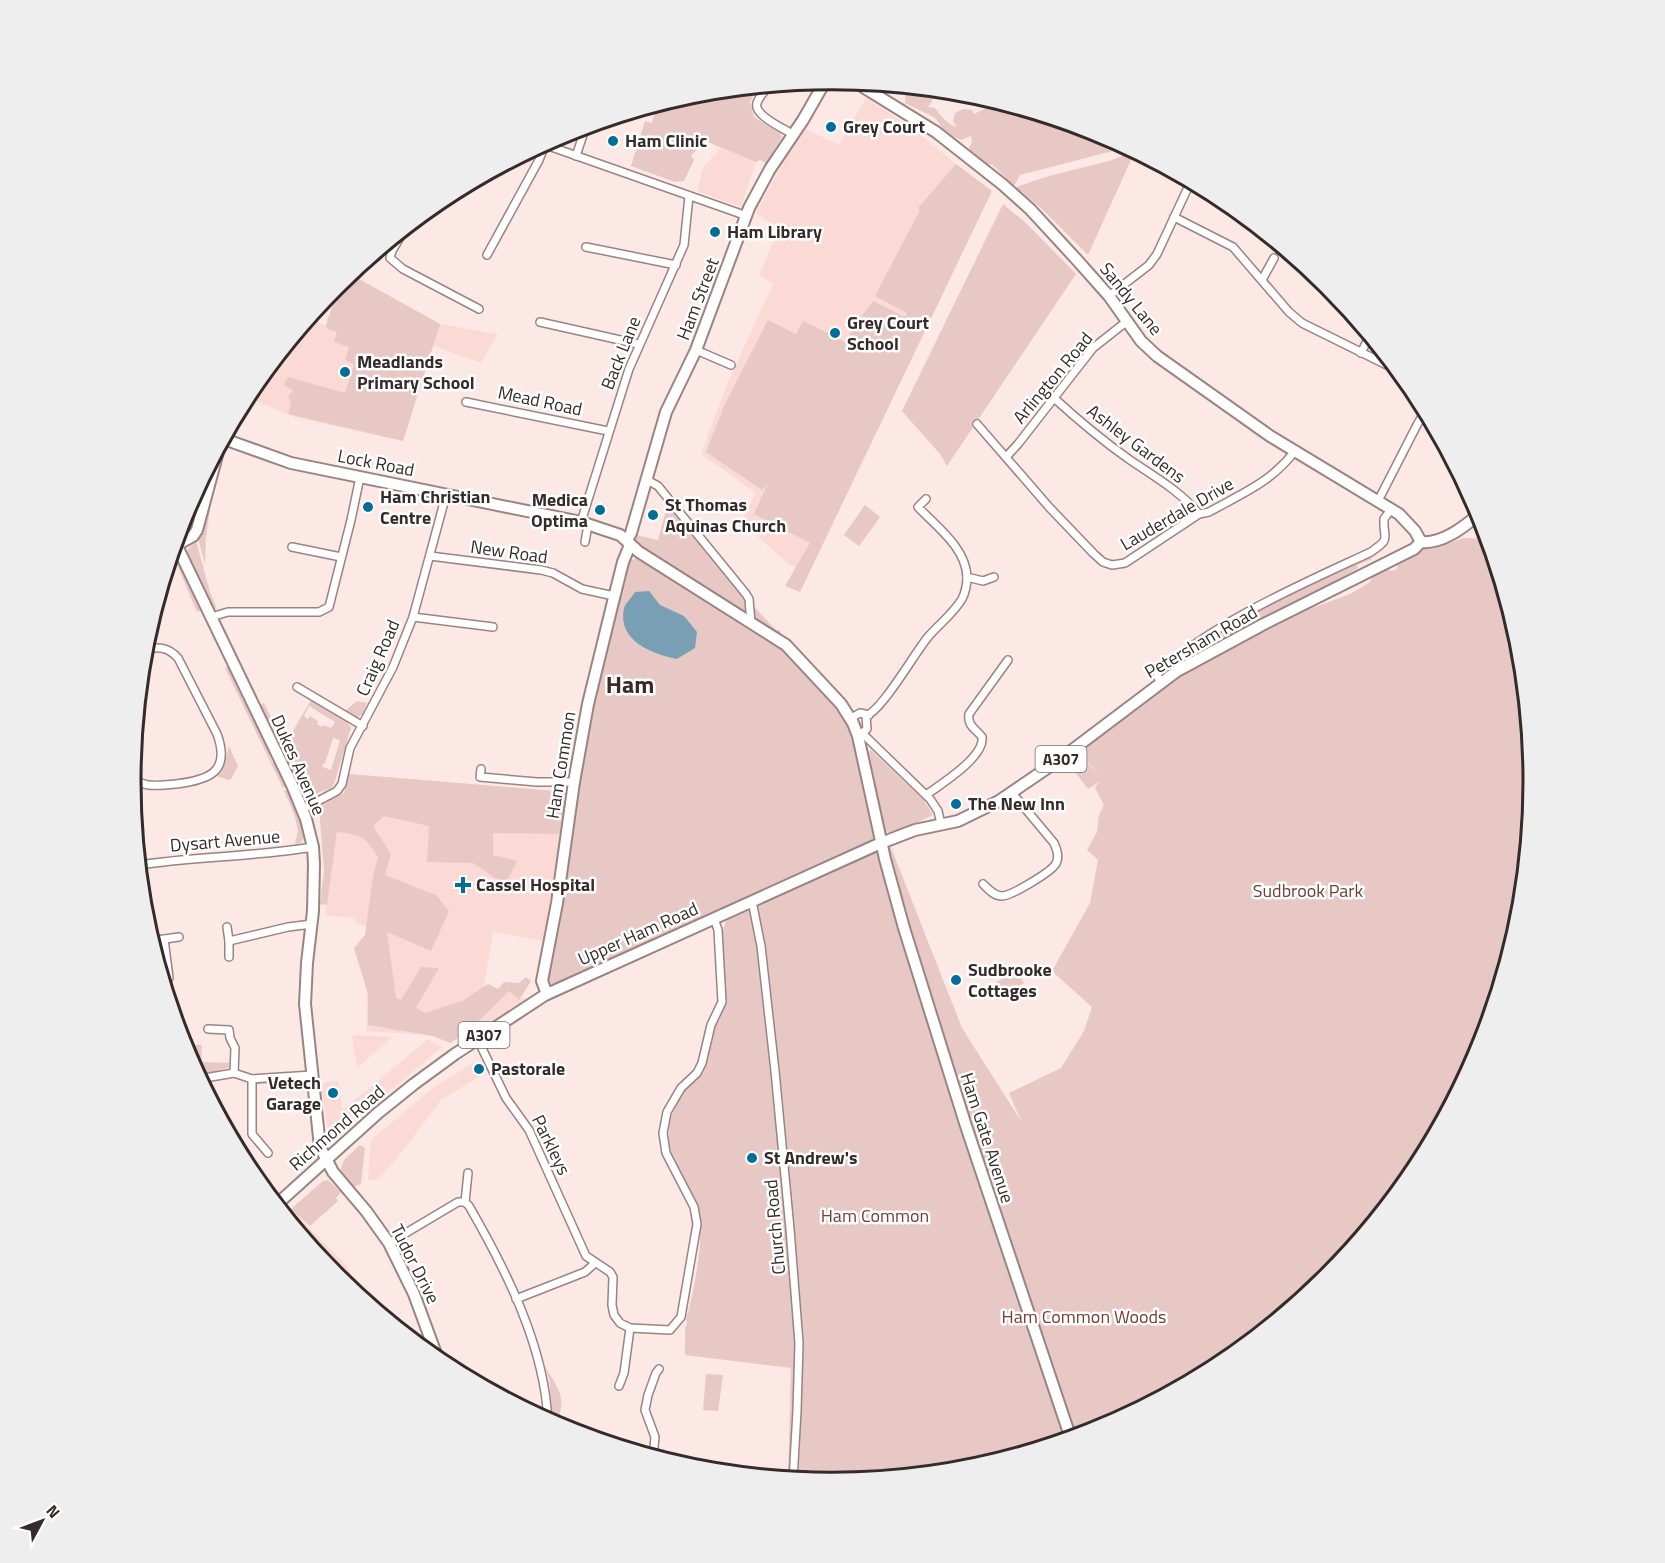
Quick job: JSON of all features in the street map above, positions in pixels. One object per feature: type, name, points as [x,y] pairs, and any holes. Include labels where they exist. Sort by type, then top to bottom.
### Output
[{"type":"street","name":"Ham Street","points":[[629,542],[666,412],[696,350],[747,216],[770,169],[820,90]]},
{"type":"street","name":"Sandy Lane","points":[[869,91],[936,132],[1030,209],[1109,296],[1141,341],[1157,356],[1295,451],[1391,509],[1412,527],[1421,542]]},
{"type":"street","points":[[763,94],[757,103],[757,109],[762,116],[792,134]]},
{"type":"street","points":[[576,156],[582,138]]},
{"type":"street","points":[[556,148],[747,216]]},
{"type":"street","points":[[487,255],[541,155]]},
{"type":"street","points":[[1109,296],[1149,265],[1157,254],[1187,189]]},
{"type":"street","name":"Back Lane","points":[[585,542],[584,523],[608,430],[638,344],[676,265],[686,235],[688,196]]},
{"type":"street","points":[[1174,217],[1233,247],[1289,312],[1302,323],[1383,363]]},
{"type":"street","points":[[586,247],[676,265]]},
{"type":"street","points":[[394,248],[390,258],[403,269],[479,309]]},
{"type":"street","points":[[1262,280],[1274,258]]},
{"type":"street","points":[[540,322],[638,344]]},
{"type":"street","name":"Arlington Road","points":[[1006,456],[1094,348],[1126,322]]},
{"type":"street","points":[[1361,353],[1366,343]]},
{"type":"street","points":[[696,350],[731,365]]},
{"type":"street","name":"Ashley Gardens","points":[[1054,398],[1128,459],[1171,487],[1200,514]]},
{"type":"street","name":"Mead Road","points":[[466,402],[608,430]]},
{"type":"street","points":[[1378,501],[1420,419]]},
{"type":"street","name":"Lauderdale Drive","points":[[977,424],[1094,555],[1112,566],[1125,563],[1200,514],[1209,512],[1268,479],[1295,451]]},
{"type":"street","name":"Lock Road","points":[[231,441],[291,463],[584,523],[620,535],[629,542]]},
{"type":"street","points":[[212,617],[228,612],[324,610],[331,601],[360,477]]},
{"type":"street","points":[[186,539],[193,536],[197,530],[211,479]]},
{"type":"street","points":[[647,480],[658,486],[751,600],[751,623]]},
{"type":"street","name":"Craig Road","points":[[303,809],[337,791],[342,784],[351,748],[393,667],[413,616],[446,495]]},
{"type":"street","points":[[881,843],[861,735],[868,725],[866,716],[878,707],[928,636],[962,600],[967,577],[959,550],[918,507],[926,499]]},
{"type":"street","points":[[1161,682],[1157,676],[1158,673],[1206,636],[1371,552],[1383,543],[1386,537],[1384,519],[1391,509]]},
{"type":"street","name":"Petersham Road","points":[[881,843],[915,830],[970,816],[1012,794],[1161,682],[1194,661],[1408,552],[1421,542],[1433,542],[1472,520]]},
{"type":"street","points":[[629,542],[639,552],[781,642],[797,655],[841,704],[861,735],[926,795],[936,807],[941,825]]},
{"type":"street","name":"Ham Common","points":[[547,994],[542,981],[557,903],[574,782],[588,704],[629,542]]},
{"type":"street","points":[[292,547],[341,557]]},
{"type":"street","name":"Dukes Avenue","points":[[181,552],[303,809],[313,847],[315,878],[305,1004],[318,1140],[326,1160]]},
{"type":"street","name":"New Road","points":[[430,556],[541,570],[553,573],[582,589],[614,596]]},
{"type":"street","points":[[967,577],[983,581],[994,577]]},
{"type":"street","points":[[413,616],[493,627]]},
{"type":"street","points":[[141,782],[149,786],[198,781],[213,773],[220,765],[222,758],[222,747],[217,734],[178,658],[171,651],[154,648]]},
{"type":"street","points":[[926,795],[964,767],[981,747],[982,737],[969,723],[969,714],[1008,660]]},
{"type":"street","points":[[297,687],[363,726]]},
{"type":"street","points":[[851,718],[860,713],[869,716]]},
{"type":"street","points":[[481,769],[480,777],[537,782],[574,782]]},
{"type":"street","points":[[982,884],[996,895],[1007,895],[1048,871],[1058,857],[1054,843],[1012,794]]},
{"type":"street","name":"Upper Ham Road","points":[[422,1078],[547,994],[881,843]]},
{"type":"street","name":"Ham Gate Avenue","points":[[881,843],[904,928],[966,1126],[1068,1431]]},
{"type":"street","name":"Dysart Avenue","points":[[146,864],[178,859],[292,851],[313,847]]},
{"type":"street","name":"Church Road","points":[[753,901],[761,946],[775,1071],[799,1344],[793,1472]]},
{"type":"street","points":[[619,1386],[624,1373],[630,1328],[670,1330],[681,1317],[697,1224],[694,1207],[666,1153],[663,1133],[667,1112],[681,1088],[697,1072],[702,1063],[711,1025],[722,1002],[718,930],[714,918]]},
{"type":"street","points":[[229,941],[288,927],[312,924]]},
{"type":"street","points":[[227,927],[229,957]]},
{"type":"street","points":[[160,940],[179,937]]},
{"type":"street","points":[[164,939],[168,970]]},
{"type":"street","points":[[208,1029],[229,1030],[234,1048],[234,1073]]},
{"type":"street","name":"Parkleys","points":[[478,1040],[506,1098],[529,1130],[586,1256],[610,1272],[613,1277],[614,1315],[620,1323],[630,1328]]},
{"type":"street","points":[[208,1077],[234,1073],[252,1079],[312,1075]]},
{"type":"street","name":"Richmond Road","points":[[282,1199],[384,1108],[422,1078]]},
{"type":"street","points":[[252,1079],[252,1134],[268,1153]]},
{"type":"street","name":"Tudor Drive","points":[[326,1160],[388,1242],[414,1294],[433,1345]]},
{"type":"street","points":[[465,1202],[468,1173]]},
{"type":"street","points":[[388,1242],[458,1202],[465,1202],[469,1206],[498,1256],[516,1299],[542,1375],[547,1411]]},
{"type":"street","points":[[516,1299],[585,1272],[595,1263]]},
{"type":"street","points":[[654,1449],[654,1428],[645,1410],[648,1395],[659,1370]]},
{"type":"shaded area","name":"Grey Court School","points":[[866,98],[918,133],[956,164],[954,168],[989,195],[802,571],[786,562],[741,521],[756,493],[701,454],[728,382],[773,284],[759,275],[779,229],[756,213],[802,127],[839,145]]},
{"type":"shaded area","points":[[721,148],[756,162],[741,207],[697,191],[703,168]]},
{"type":"shaded area","name":"Meadlands Primary School","points":[[359,279],[440,324],[498,334],[481,363],[433,346],[403,441],[294,417],[256,401],[313,326],[317,322],[326,325],[332,305]]},
{"type":"shaded area","name":"Cassel Hospital","points":[[349,774],[567,792],[544,941],[493,932],[484,985],[485,1011],[508,990],[527,1000],[512,1011],[466,1035],[460,1037],[458,1035],[448,1041],[429,1035],[366,1031],[368,926],[358,924],[353,918],[325,915],[337,832]]},
{"type":"shaded area","points":[[354,1035],[392,1037],[357,1068],[352,1037]]},
{"type":"shaded area","points":[[428,1039],[442,1047],[333,1139],[329,1137],[321,1083],[338,1081],[343,1110]]},
{"type":"shaded area","points":[[481,1061],[487,1072],[441,1100],[395,1161],[377,1180],[368,1180],[371,1140],[433,1088],[473,1063]]},
{"type":"shaded area","points":[[290,1210],[347,1266],[351,1277],[313,1237]]},
{"type":"green space","points":[[906,94],[932,98],[928,107],[935,108],[953,126],[957,127],[953,121],[955,113],[963,109],[972,110],[974,114],[986,108],[1055,127],[1114,151],[1020,175],[1014,186],[992,164],[987,166],[971,152],[969,147],[972,143],[971,136],[961,140],[946,133],[936,119],[905,103]]},
{"type":"green space","points":[[754,95],[750,102],[754,117],[780,133],[782,137],[766,163],[760,160],[756,162],[705,141],[691,156],[694,160],[684,181],[675,182],[631,166],[645,121],[652,123],[654,114],[698,103]]},
{"type":"green space","points":[[1124,155],[1132,158],[1088,255],[1042,209],[1016,187],[1049,176]]},
{"type":"green space","points":[[956,164],[992,191],[800,592],[785,586],[810,543],[754,514],[768,484],[762,490],[706,452],[724,406],[768,320],[796,334],[803,321],[846,342],[857,322],[873,301],[905,317],[907,313],[875,296],[920,210],[918,208]]},
{"type":"green space","points":[[1003,204],[1026,223],[1076,274],[947,466],[940,454],[902,411]]},
{"type":"green space","name":"Meadlands Primary School","points":[[359,279],[440,324],[403,441],[288,414],[291,402],[288,396],[293,391],[284,385],[288,377],[345,393],[354,364],[345,360],[349,347],[334,342],[337,332],[327,329],[326,325],[332,305]]},
{"type":"green space","points":[[668,503],[741,593],[776,630],[780,630],[782,637],[655,560],[633,541],[636,535],[658,540]]},
{"type":"green space","points":[[865,505],[880,517],[859,546],[844,535]]},
{"type":"green space","points":[[198,508],[194,525],[192,530],[190,527]]},
{"type":"green space","points":[[208,508],[210,509],[205,564],[198,538]]},
{"type":"green space","points":[[1464,538],[1479,539],[1487,559],[1511,647],[1518,691],[1523,736],[1523,827],[1511,916],[1487,1004],[1453,1087],[1407,1166],[1352,1237],[1288,1301],[1217,1356],[1138,1402],[1055,1436],[967,1460],[878,1472],[788,1472],[791,1368],[685,1355],[686,1320],[696,1278],[700,1229],[696,1204],[671,1152],[669,1125],[675,1106],[682,1094],[702,1073],[713,1031],[724,1006],[726,996],[722,940],[727,920],[890,845],[962,1028],[1021,1121],[1009,1093],[1061,1068],[1084,1031],[1092,1007],[1052,971],[1090,903],[1098,860],[1087,850],[1097,832],[1099,815],[1104,805],[1095,788],[1099,782],[1088,789],[1067,762],[1080,753],[1101,779],[1080,751],[1171,681],[1190,669],[1307,610],[1350,594],[1369,583],[1373,576],[1385,569],[1392,571],[1398,568],[1396,564],[1423,549]]},
{"type":"green space","points":[[196,541],[217,609],[211,605],[188,556],[187,550]]},
{"type":"green space","points":[[1370,554],[1372,559],[1357,565],[1358,568],[1320,591],[1168,671],[1214,636],[1264,606]]},
{"type":"green space","points":[[639,558],[779,647],[829,695],[845,717],[855,739],[863,767],[876,839],[653,942],[594,965],[553,985],[548,983],[596,686],[628,561]]},
{"type":"green space","points":[[177,561],[202,610],[197,612],[177,564]]},
{"type":"green space","points":[[229,666],[271,753],[269,754],[272,762],[277,765],[287,787],[283,788],[225,668]]},
{"type":"green space","points":[[311,700],[347,722],[351,728],[334,784],[331,788],[315,794],[309,790],[286,743]],"holes":[[[309,706],[335,722],[331,728],[324,725],[322,727],[310,716],[308,719],[304,716]],[[333,738],[340,740],[331,770],[322,765],[325,763]]]},
{"type":"green space","points":[[357,701],[367,703],[363,714],[356,718],[345,711]]},
{"type":"green space","points":[[264,703],[301,779],[298,780],[275,735],[277,733],[272,722],[269,723],[261,705]]},
{"type":"green space","points":[[229,746],[238,766],[231,779],[228,780],[217,776],[224,765]]},
{"type":"green space","points":[[871,750],[923,799],[933,815],[899,831],[887,832],[883,827],[866,754]]},
{"type":"green space","points":[[349,774],[567,792],[559,834],[493,833],[493,855],[517,861],[505,885],[473,863],[427,862],[429,826],[384,816],[373,826],[391,854],[385,875],[436,895],[449,911],[431,951],[387,932],[396,998],[401,1000],[421,967],[439,968],[416,1008],[425,1013],[462,1001],[488,984],[498,989],[504,982],[519,983],[526,977],[531,981],[519,1000],[509,991],[468,1032],[450,1043],[433,1036],[368,1025],[368,994],[354,948],[365,935],[373,876],[378,857],[362,838],[337,832],[327,905],[320,904],[324,872],[319,807],[344,793]]},
{"type":"green space","points":[[288,790],[297,809],[304,838],[301,843],[295,844],[298,830],[284,791]]},
{"type":"green space","points":[[1015,970],[1024,983],[997,1001],[988,988]]},
{"type":"green space","points":[[194,1045],[202,1045],[201,1062]]},
{"type":"green space","points":[[201,1062],[231,1063],[231,1067],[206,1073]]},
{"type":"green space","points":[[360,1145],[365,1148],[361,1184],[354,1187],[340,1171],[344,1160]]},
{"type":"green space","points":[[328,1180],[341,1192],[336,1198],[338,1201],[310,1226],[291,1209],[323,1181]]},
{"type":"green space","points":[[545,1367],[560,1395],[559,1416],[553,1413],[549,1379]]},
{"type":"green space","points":[[706,1374],[723,1375],[718,1411],[703,1410]]},
{"type":"water","points":[[649,591],[660,605],[684,616],[697,632],[695,648],[677,659],[657,654],[638,644],[626,629],[623,619],[625,606],[635,592]]},
{"type":"place","name":"Grey Court","points":[[831,127]]},
{"type":"place","name":"Ham Clinic","points":[[613,141]]},
{"type":"place","name":"Ham Library","points":[[715,232]]},
{"type":"place","name":"Grey Court School","points":[[835,333]]},
{"type":"place","name":"Meadlands Primary School","points":[[345,372]]},
{"type":"place","name":"Ham Christian Centre","points":[[368,507]]},
{"type":"place","name":"Medica Optima","points":[[600,510]]},
{"type":"place","name":"St Thomas Aquinas Church","points":[[653,515]]},
{"type":"place","name":"The New Inn","points":[[956,804]]},
{"type":"place","name":"Cassel Hospital","points":[[463,885]]},
{"type":"place","name":"Sudbrooke Cottages","points":[[956,980]]},
{"type":"place","name":"Pastorale","points":[[479,1069]]},
{"type":"place","name":"Vetech Garage","points":[[333,1093]]},
{"type":"place","name":"St Andrew's","points":[[752,1158]]},
{"type":"district","name":"Ham","points":[[630,685]]},
{"type":"park label","name":"Sudbrook Park","points":[[1308,891]]},
{"type":"park label","name":"Ham Common Woods","points":[[1084,1317]]}]
